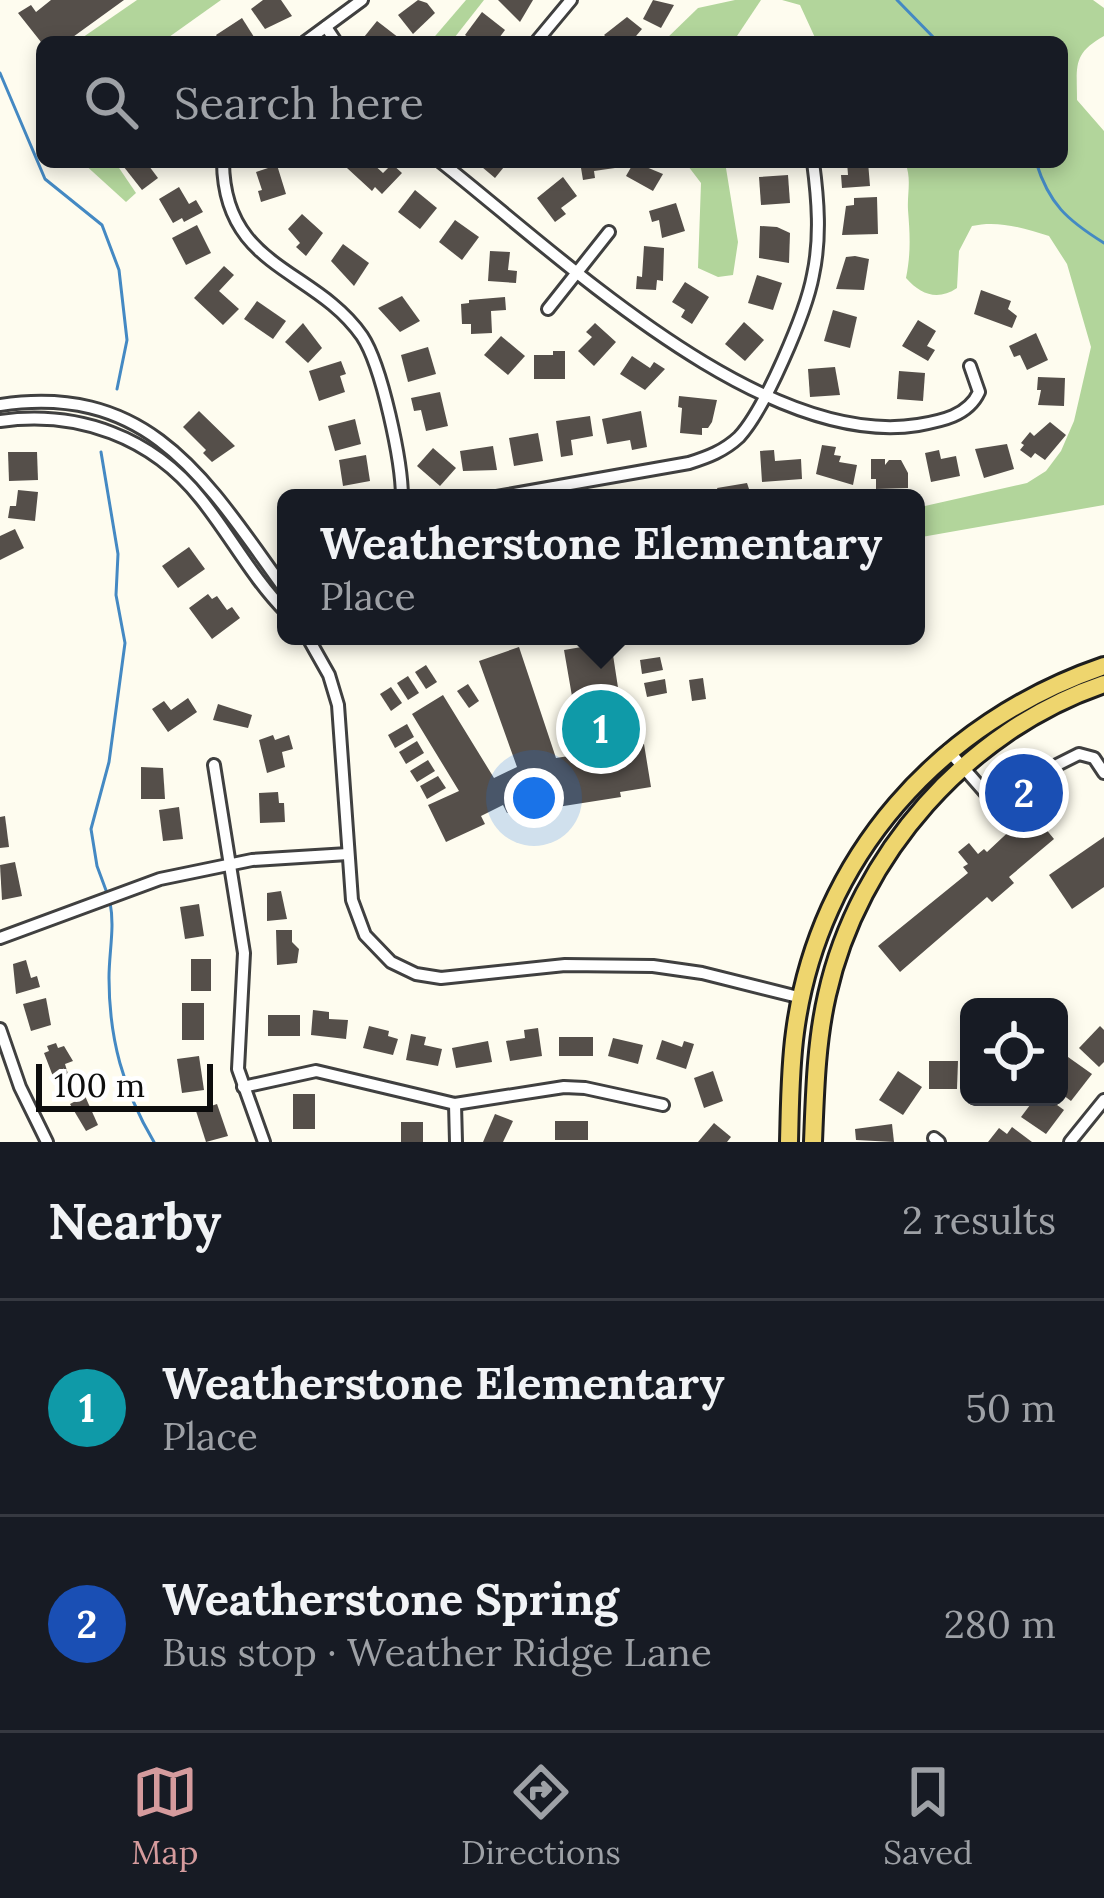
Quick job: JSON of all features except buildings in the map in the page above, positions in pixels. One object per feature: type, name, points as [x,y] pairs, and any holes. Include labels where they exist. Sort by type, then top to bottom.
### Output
[{"type":"main road","points":[[789,1142],[795,1030],[802,998],[823,924],[853,863],[894,804],[948,750],[1019,702],[1104,666]]},
{"type":"main road","points":[[813,1142],[825,1004],[839,952],[875,874],[925,805],[963,768],[1025,722],[1104,684]]},
{"type":"main road","points":[[802,998],[825,1004]]},
{"type":"street","points":[[313,36],[362,0]]},
{"type":"street","points":[[541,36],[571,0]]},
{"type":"street","points":[[326,27],[332,36]]},
{"type":"street","points":[[224,168],[230,207],[251,243],[344,316],[370,349],[399,460],[401,489]]},
{"type":"street","points":[[449,168],[662,335],[800,412],[842,424],[910,426],[956,415],[980,392],[970,366]]},
{"type":"street","points":[[537,489],[713,455],[747,427],[800,318],[813,275],[818,227],[813,168]]},
{"type":"street","points":[[548,309],[609,232]]},
{"type":"street","points":[[0,405],[55,402],[96,409],[158,437],[206,480],[277,579]]},
{"type":"street","points":[[0,421],[73,421],[110,431],[148,450],[200,496],[277,600]]},
{"type":"street","points":[[313,645],[338,705],[352,900],[365,935],[383,955],[416,974],[449,978],[565,965],[624,965],[702,974],[802,998]]},
{"type":"street","points":[[948,750],[996,805],[1033,777],[1079,754],[1094,758],[1104,773]]},
{"type":"street","points":[[214,765],[244,953],[237,1056],[264,1142]]},
{"type":"street","points":[[0,938],[160,879],[231,864],[348,854]]},
{"type":"street","points":[[0,1029],[46,1142]]},
{"type":"street","points":[[243,1087],[316,1071],[455,1104],[564,1088],[663,1105]]},
{"type":"street","points":[[1070,1142],[1104,1100]]},
{"type":"street","points":[[455,1104],[456,1142]]},
{"type":"green space","points":[[137,0],[221,0],[170,36],[85,36]]},
{"type":"green space","points":[[466,0],[484,0],[456,36],[435,36]]},
{"type":"green space","points":[[761,0],[737,36],[669,36],[698,8]]},
{"type":"green space","points":[[782,0],[1093,0],[1104,8],[1104,36],[1078,62],[1077,100],[1104,131],[1104,505],[925,536],[925,506],[1027,483],[1046,471],[1074,421],[1091,347],[1067,264],[1049,236],[1001,224],[972,226],[959,251],[957,288],[930,294],[906,278],[910,236],[906,168],[1068,168],[1068,36],[814,36],[800,5]]},
{"type":"green space","points":[[89,168],[119,168],[136,193],[126,202]]},
{"type":"green space","points":[[690,168],[726,168],[738,242],[733,275],[718,277],[698,268],[701,183]]},
{"type":"waterway","points":[[897,0],[932,36]]},
{"type":"waterway","points":[[0,73],[36,158]]},
{"type":"waterway","points":[[40,168],[45,179],[102,225],[119,270],[127,340],[117,389]]},
{"type":"waterway","points":[[1038,168],[1061,210],[1104,243]]},
{"type":"waterway","points":[[101,452],[118,554],[116,595],[125,643],[109,762],[91,829],[107,893]]},
{"type":"waterway","points":[[110,902],[115,1043],[126,1083],[154,1142]]},
{"type":"place","name":"Weatherstone Elementary","points":[[601,729]]},
{"type":"place","name":"Weatherstone Spring","points":[[1024,793]]}]
